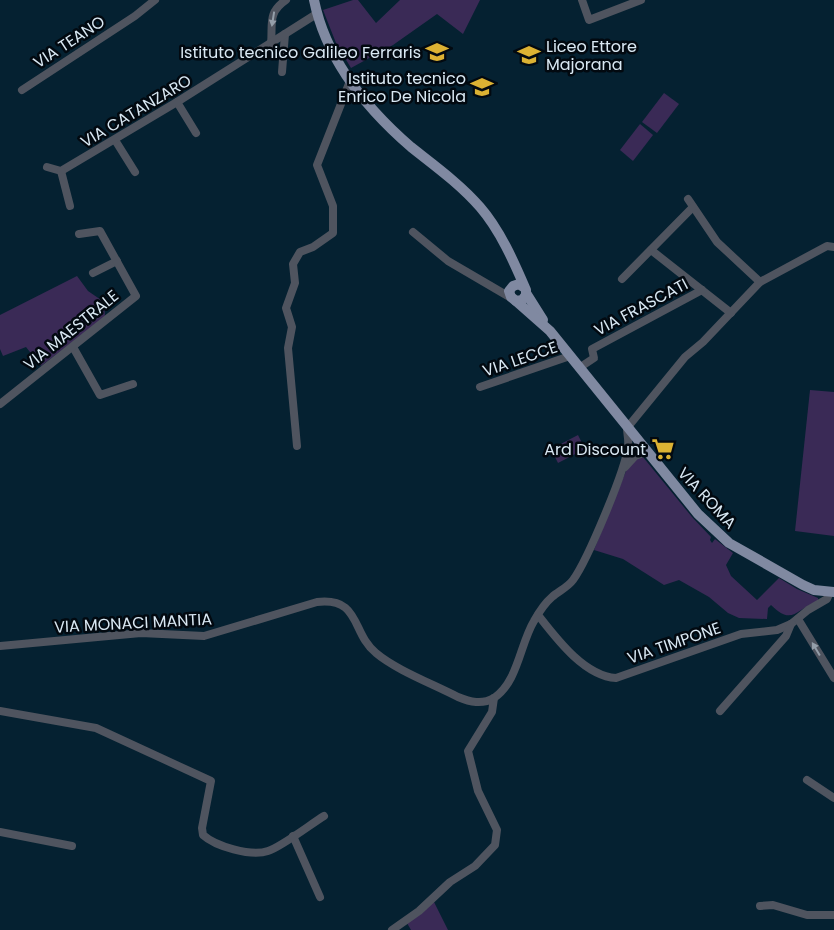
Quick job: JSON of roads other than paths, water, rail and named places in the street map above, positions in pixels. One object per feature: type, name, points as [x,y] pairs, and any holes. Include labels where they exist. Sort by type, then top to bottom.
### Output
[{"type":"main road","points":[[314,0],[330,44],[350,81],[375,112],[393,130],[458,185],[489,217],[525,290],[550,331]]},
{"type":"main road","points":[[506,251],[515,275],[509,294],[550,331]]},
{"type":"main road","points":[[512,287],[519,284],[525,290]]},
{"type":"main road","points":[[514,300],[522,300],[525,290]]},
{"type":"main road","name":"VIA ROMA","points":[[550,331],[627,428],[638,445],[698,514],[729,543],[803,585],[832,592]]},
{"type":"street","name":"VIA TEANO","points":[[22,90],[135,16],[155,0]]},
{"type":"street","points":[[271,44],[272,16],[276,7],[286,0]]},
{"type":"street","points":[[582,0],[590,20],[641,0]]},
{"type":"street","name":"VIA CATANZARO","points":[[61,171],[177,102],[318,13]]},
{"type":"street","points":[[282,72],[285,34]]},
{"type":"street","points":[[297,446],[288,348],[292,327],[286,308],[295,283],[294,258],[300,252],[313,247],[333,232],[334,206],[316,165],[350,81]]},
{"type":"street","points":[[177,102],[196,133]]},
{"type":"street","points":[[115,140],[135,172]]},
{"type":"street","points":[[47,167],[61,171],[70,206]]},
{"type":"street","points":[[688,198],[717,242],[760,282]]},
{"type":"street","points":[[622,279],[693,207]]},
{"type":"street","points":[[79,234],[100,231],[117,261],[93,273]]},
{"type":"street","points":[[413,232],[448,261],[514,300]]},
{"type":"street","points":[[627,428],[685,356],[703,342],[760,282],[827,246],[834,247]]},
{"type":"street","points":[[651,250],[731,313]]},
{"type":"street","name":"VIA MAESTRALE","points":[[0,404],[136,296],[117,261]]},
{"type":"street","points":[[488,286],[512,287]]},
{"type":"street","name":"VIA FRASCATI","points":[[579,368],[594,358],[592,349],[702,290]]},
{"type":"street","points":[[74,347],[100,395],[133,384]]},
{"type":"street","name":"VIA LECCE","points":[[480,387],[570,356]]},
{"type":"street","points":[[392,930],[419,911],[450,882],[475,866],[495,845],[498,830],[478,791],[468,751],[492,712],[494,698],[506,686],[538,615],[548,601],[566,587],[577,574],[619,478],[629,460],[638,454],[638,445]]},
{"type":"street","points":[[619,478],[638,445]]},
{"type":"street","name":"VIA TIMPONE","points":[[538,615],[571,655],[604,675],[616,678],[741,634],[777,630],[795,622],[808,610],[827,599],[832,592]]},
{"type":"street","name":"VIA MONACI MANTIA","points":[[0,646],[141,633],[204,636],[329,601],[344,606],[349,611],[366,642],[377,654],[458,697],[479,702],[494,698]]},
{"type":"street","points":[[720,710],[786,636],[795,622],[834,678]]},
{"type":"street","points":[[0,711],[96,728],[211,780],[202,828],[203,835],[208,840],[238,851],[268,852],[324,816]]},
{"type":"street","points":[[807,780],[834,798]]},
{"type":"street","points":[[0,832],[72,846]]},
{"type":"street","points":[[293,836],[320,897]]},
{"type":"street","points":[[760,906],[773,905],[807,915],[834,916]]},
{"type":"place","name":"Istituto tecnico Galileo Ferraris","points":[[437,52]]},
{"type":"place","name":"Liceo Ettore Majorana","points":[[529,55]]},
{"type":"place","name":"Istituto tecnico Enrico De Nicola","points":[[482,87]]},
{"type":"place","name":"Ard Discount","points":[[663,449]]}]
